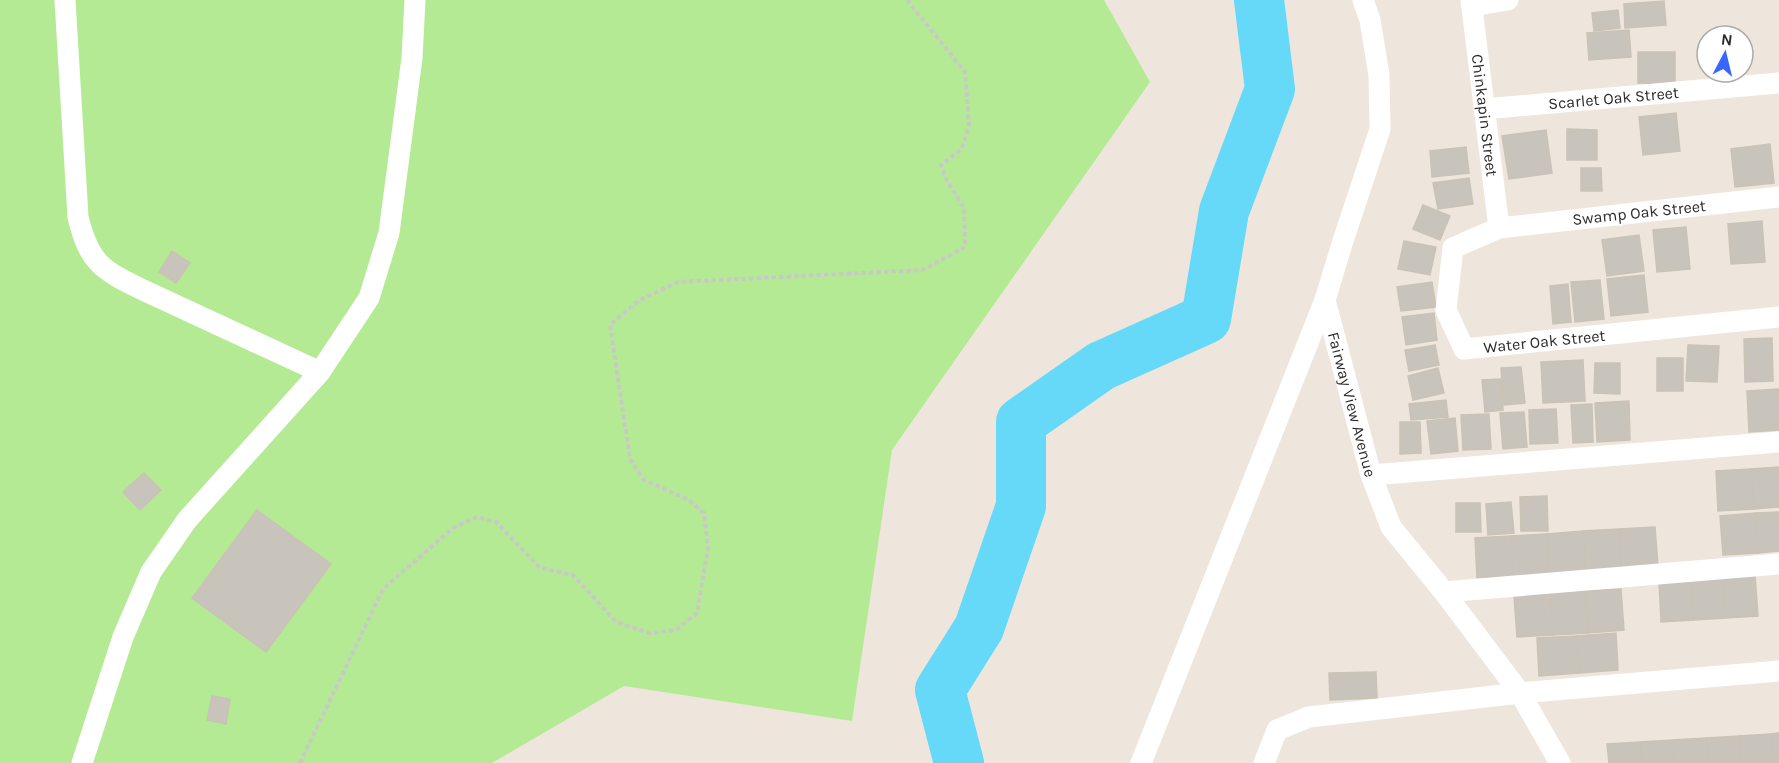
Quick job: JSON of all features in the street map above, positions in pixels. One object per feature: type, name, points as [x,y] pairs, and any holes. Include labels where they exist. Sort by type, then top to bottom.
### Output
[{"type":"street","points":[[65,0],[78,217],[83,239],[95,260],[116,277],[320,372]]},
{"type":"street","points":[[82,763],[123,637],[151,572],[187,520],[320,372],[369,298],[389,234],[412,58],[414,0]]},
{"type":"street","points":[[1141,763],[1325,300],[1380,129],[1379,75],[1370,20],[1363,0]]},
{"type":"street","points":[[1471,3],[1508,0]]},
{"type":"street","name":"Chinkapin Street","points":[[1471,3],[1499,228]]},
{"type":"street","name":"Scarlet Oak Street","points":[[1484,109],[1779,83]]},
{"type":"street","name":"Swamp Oak Street","points":[[1499,228],[1779,197]]},
{"type":"street","name":"Water Oak Street","points":[[1499,228],[1453,248],[1446,310],[1464,349],[1779,317]]},
{"type":"street","name":"Fairway View Avenue","points":[[1325,300],[1371,475],[1390,527],[1444,592],[1520,693],[1560,763]]},
{"type":"street","points":[[1371,475],[1779,442]]},
{"type":"street","points":[[1444,592],[1779,564]]},
{"type":"street","points":[[1264,763],[1277,730],[1309,717],[1520,693],[1779,671]]},
{"type":"path","points":[[300,763],[383,589],[453,528],[477,517],[496,522],[540,568],[573,575],[616,622],[650,633],[676,630],[697,613],[708,548],[704,513],[689,500],[644,480],[630,459],[610,325],[638,301],[678,282],[923,270],[965,247],[964,208],[946,179],[941,165],[962,149],[969,125],[965,72],[907,0]]},
{"type":"green space","points":[[0,0],[1104,0],[1150,82],[892,450],[852,721],[624,686],[492,763],[0,763]]},
{"type":"building","points":[[1664,1],[1666,25],[1625,28],[1624,4]]},
{"type":"building","points":[[1618,10],[1620,28],[1594,31],[1592,13]]},
{"type":"building","points":[[1629,30],[1631,57],[1589,60],[1587,33]]},
{"type":"building","points":[[1638,52],[1675,52],[1675,84],[1638,83]]},
{"type":"building","points":[[1676,113],[1680,151],[1643,155],[1639,117]]},
{"type":"building","points":[[1567,129],[1597,130],[1597,160],[1567,160]]},
{"type":"building","points":[[1546,130],[1552,173],[1509,179],[1502,136]]},
{"type":"building","points":[[1770,144],[1774,183],[1735,187],[1731,149]]},
{"type":"building","points":[[1466,147],[1469,173],[1432,177],[1430,151]]},
{"type":"building","points":[[1581,168],[1601,168],[1602,191],[1581,191]]},
{"type":"building","points":[[1469,178],[1473,204],[1438,209],[1433,183]]},
{"type":"building","points":[[1423,205],[1450,216],[1440,240],[1413,229]]},
{"type":"building","points":[[1762,221],[1765,262],[1731,264],[1728,224]]},
{"type":"building","points":[[1686,227],[1690,269],[1657,272],[1653,230]]},
{"type":"building","points":[[1639,235],[1644,271],[1607,276],[1602,240]]},
{"type":"building","points":[[1404,241],[1436,247],[1430,275],[1398,269]]},
{"type":"building","points":[[172,251],[190,263],[176,283],[159,272]]},
{"type":"building","points":[[1644,275],[1648,312],[1611,316],[1607,279]]},
{"type":"building","points":[[1600,280],[1604,319],[1575,322],[1571,282]]},
{"type":"building","points":[[1432,282],[1436,307],[1401,311],[1397,287]]},
{"type":"building","points":[[1568,284],[1571,322],[1553,324],[1550,286]]},
{"type":"building","points":[[1434,313],[1437,340],[1406,345],[1402,317]]},
{"type":"building","points":[[1772,338],[1773,381],[1745,382],[1744,339]]},
{"type":"building","points":[[1435,345],[1439,365],[1409,371],[1405,350]]},
{"type":"building","points":[[1688,345],[1719,346],[1717,382],[1686,381]]},
{"type":"building","points":[[1657,358],[1683,358],[1683,391],[1657,391]]},
{"type":"building","points":[[1583,360],[1585,401],[1543,403],[1541,362]]},
{"type":"building","points":[[1595,363],[1620,363],[1620,394],[1594,393]]},
{"type":"building","points":[[1521,367],[1525,403],[1504,405],[1501,368]]},
{"type":"building","points":[[1438,368],[1444,393],[1413,400],[1408,376]]},
{"type":"building","points":[[1501,379],[1503,410],[1485,412],[1482,380]]},
{"type":"building","points":[[1779,389],[1779,430],[1749,432],[1747,391]]},
{"type":"building","points":[[1446,400],[1448,417],[1411,420],[1409,404]]},
{"type":"building","points":[[1629,401],[1630,440],[1597,442],[1595,403]]},
{"type":"building","points":[[1592,404],[1593,442],[1573,443],[1571,405]]},
{"type":"building","points":[[1556,409],[1558,443],[1530,444],[1529,410]]},
{"type":"building","points":[[1524,412],[1527,447],[1503,449],[1500,413]]},
{"type":"building","points":[[1489,414],[1491,449],[1463,450],[1461,415]]},
{"type":"building","points":[[1455,418],[1458,451],[1431,454],[1427,421]]},
{"type":"building","points":[[1400,422],[1420,422],[1421,453],[1400,454]]},
{"type":"building","points":[[1779,467],[1779,507],[1754,509],[1751,469]]},
{"type":"building","points":[[1751,469],[1754,509],[1718,511],[1716,471]]},
{"type":"building","points":[[144,473],[161,490],[140,510],[123,492]]},
{"type":"building","points":[[1547,496],[1548,531],[1521,531],[1520,497]]},
{"type":"building","points":[[1511,502],[1514,533],[1488,535],[1486,504]]},
{"type":"building","points":[[1456,503],[1480,503],[1481,532],[1456,532]]},
{"type":"building","points":[[257,510],[331,564],[266,652],[192,598]]},
{"type":"building","points":[[1779,512],[1779,551],[1758,553],[1756,513]]},
{"type":"building","points":[[1756,513],[1758,553],[1723,555],[1720,516]]},
{"type":"building","points":[[1655,527],[1658,567],[1621,569],[1619,529]]},
{"type":"building","points":[[1619,529],[1621,569],[1585,572],[1583,531]]},
{"type":"building","points":[[1583,531],[1585,572],[1549,574],[1547,534]]},
{"type":"building","points":[[1547,534],[1549,574],[1513,576],[1511,536]]},
{"type":"building","points":[[1511,536],[1513,576],[1477,578],[1475,538]]},
{"type":"building","points":[[1755,575],[1758,616],[1726,618],[1723,577]]},
{"type":"building","points":[[1723,577],[1726,618],[1694,620],[1691,579]]},
{"type":"building","points":[[1691,579],[1694,620],[1661,622],[1659,581]]},
{"type":"building","points":[[1621,589],[1624,630],[1588,633],[1585,591]]},
{"type":"building","points":[[1585,591],[1588,633],[1553,635],[1550,594]]},
{"type":"building","points":[[1550,594],[1553,635],[1517,637],[1514,596]]},
{"type":"building","points":[[1616,633],[1618,670],[1579,673],[1577,636]]},
{"type":"building","points":[[1577,636],[1579,673],[1539,676],[1537,638]]},
{"type":"building","points":[[1376,672],[1377,698],[1330,700],[1329,673]]},
{"type":"building","points":[[212,696],[230,699],[226,724],[207,720]]},
{"type":"building","points":[[1779,733],[1779,763],[1774,763],[1771,734]]},
{"type":"building","points":[[1771,734],[1774,763],[1740,763],[1739,736]]},
{"type":"building","points":[[1739,736],[1740,763],[1708,763],[1706,738]]},
{"type":"building","points":[[1706,738],[1708,763],[1674,763],[1673,740]]},
{"type":"building","points":[[1673,740],[1674,763],[1642,763],[1640,742]]},
{"type":"building","points":[[1640,742],[1642,763],[1609,763],[1607,744]]},
{"type":"waterway","points":[[959,763],[940,690],[979,628],[1021,506],[1021,422],[1101,366],[1206,319],[1224,211],[1270,89],[1259,0]]}]
